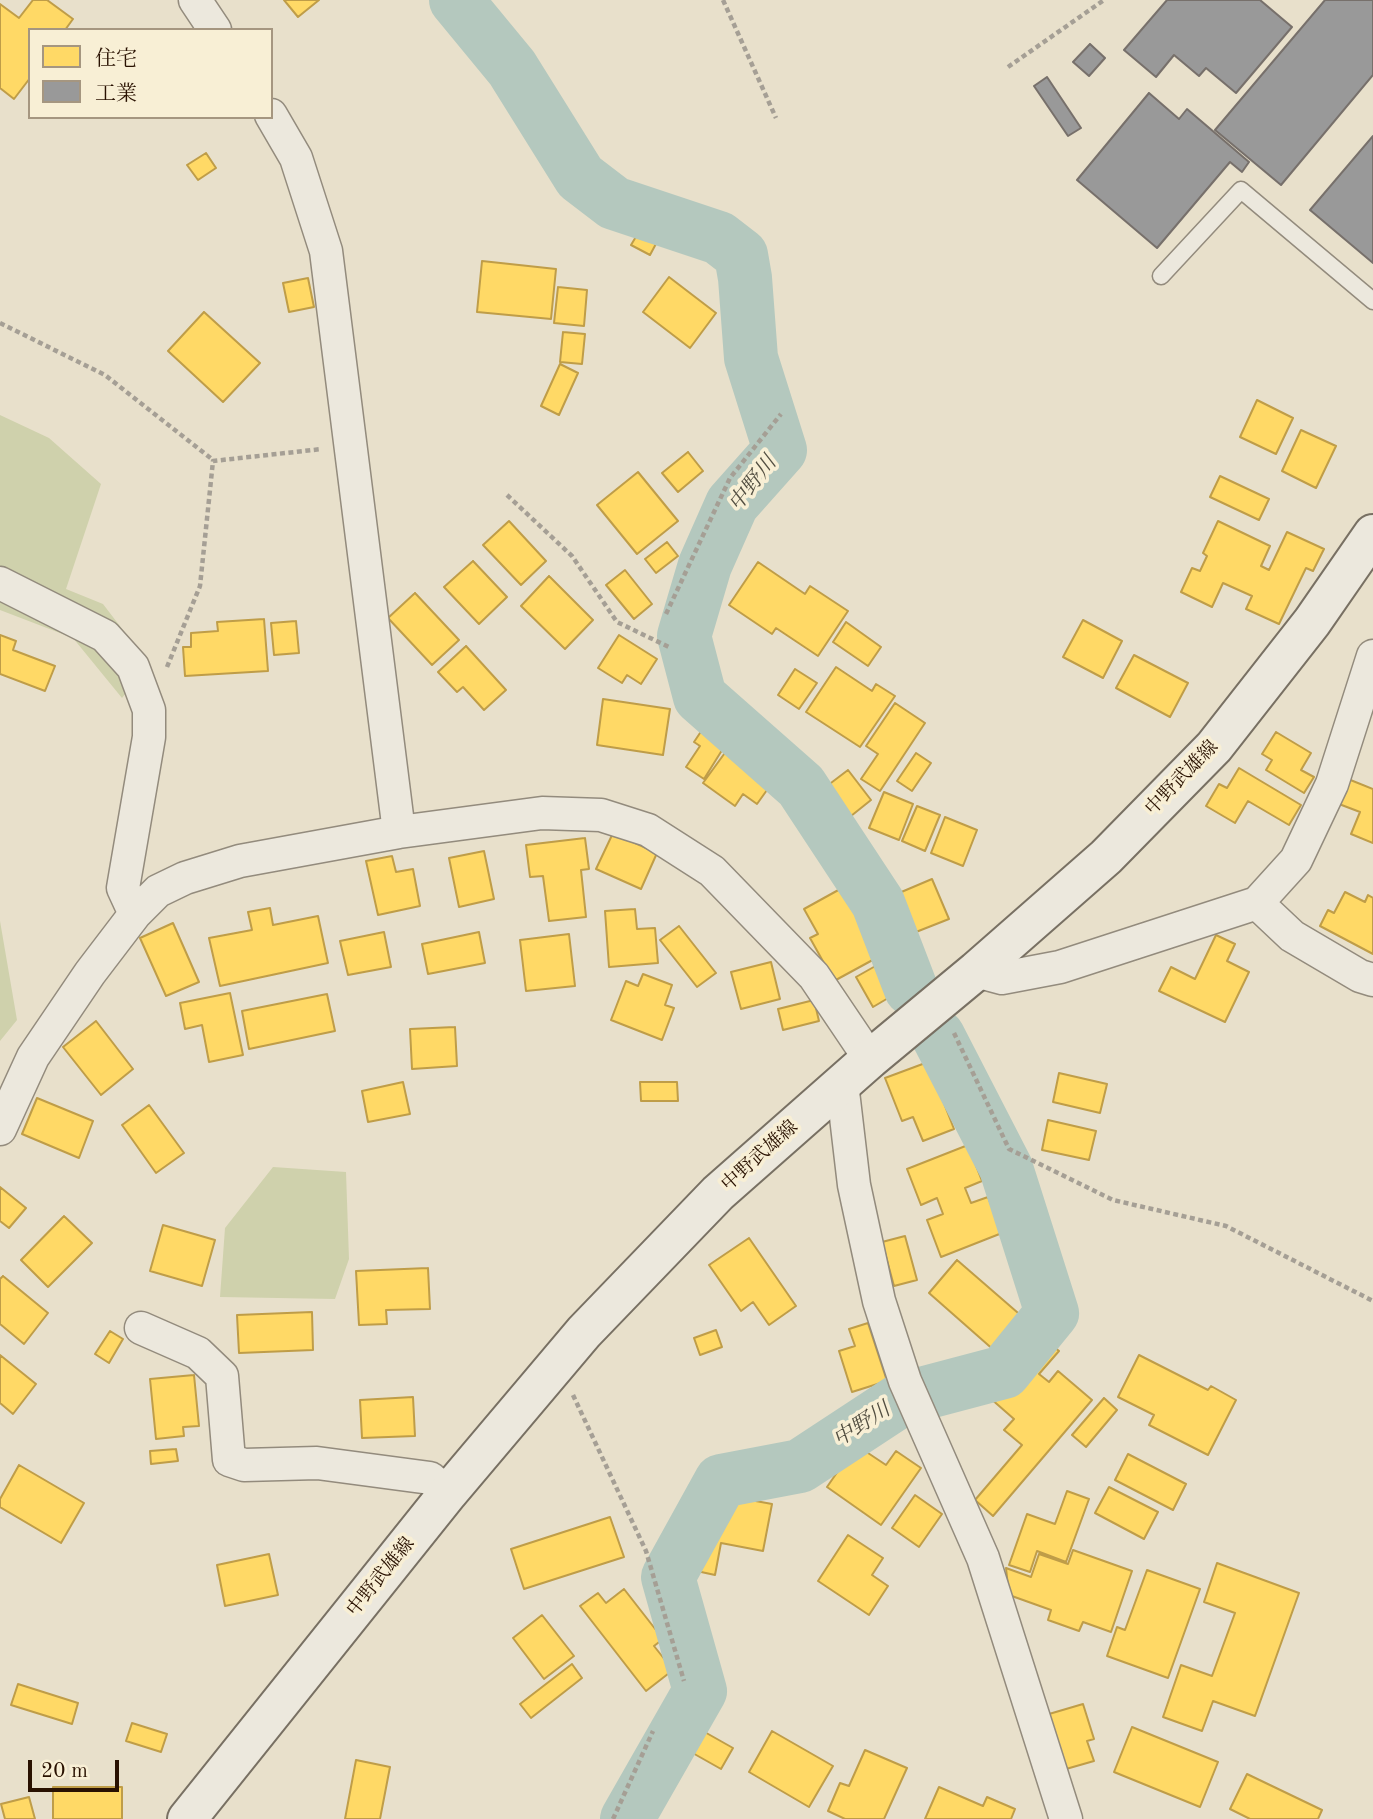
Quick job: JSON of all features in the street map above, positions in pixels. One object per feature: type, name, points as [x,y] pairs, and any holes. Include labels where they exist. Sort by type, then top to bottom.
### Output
[{"type":"main road","name":"中野武雄線","points":[[187,1819],[448,1493],[584,1332],[718,1193],[1106,857],[1214,747],[1312,622],[1373,534]]},
{"type":"street","points":[[195,0],[214,28]]},
{"type":"street","points":[[273,118],[296,158],[327,251],[399,832]]},
{"type":"street","points":[[0,583],[105,636],[134,667],[149,710],[149,737],[122,888],[135,914]]},
{"type":"street","points":[[976,971],[1002,978],[1060,967],[1257,903],[1296,860],[1332,784],[1373,656]]},
{"type":"street","points":[[0,1129],[33,1057],[90,973],[135,914],[158,891],[185,877],[240,861],[399,832],[542,813],[601,815],[648,831],[712,871],[814,976],[856,1071],[854,1185],[878,1301],[905,1381],[983,1558],[1066,1819]]},
{"type":"street","points":[[1257,903],[1292,936],[1373,981]]},
{"type":"street","points":[[141,1328],[198,1353],[222,1376],[229,1461],[244,1465],[317,1463],[430,1478],[448,1493]]},
{"type":"lane","points":[[1161,276],[1241,190],[1373,301]]},
{"type":"path","points":[[723,0],[776,118]]},
{"type":"path","points":[[1008,67],[1104,0]]},
{"type":"path","points":[[0,323],[105,375],[213,461],[351,446]]},
{"type":"path","points":[[666,614],[730,478],[781,414]]},
{"type":"path","points":[[149,710],[200,586],[213,461]]},
{"type":"path","points":[[507,495],[572,556],[617,622],[671,648]]},
{"type":"path","points":[[947,995],[952,1030],[1009,1149],[1113,1200],[1226,1226],[1373,1301]]},
{"type":"path","points":[[557,1363],[646,1551],[684,1681]]},
{"type":"path","points":[[613,1819],[653,1731]]},
{"type":"green space","points":[[0,415],[49,438],[101,484],[66,589],[103,604],[149,664],[122,698],[73,638],[0,610]]},
{"type":"green space","points":[[0,921],[17,1020],[0,1041]]},
{"type":"green space","points":[[273,1167],[346,1172],[349,1259],[335,1299],[220,1297],[225,1228]]},
{"type":"building: 住宅","points":[[33,0],[47,0],[73,19],[66,28],[28,28],[28,81],[14,99],[0,88],[0,4],[19,18]]},
{"type":"building: 住宅","points":[[284,0],[319,0],[298,17]]},
{"type":"building: 住宅","points":[[206,153],[216,168],[198,180],[187,165]]},
{"type":"building: 住宅","points":[[640,230],[658,240],[650,255],[631,245]]},
{"type":"building: 住宅","points":[[482,261],[556,269],[551,319],[477,312]]},
{"type":"building: 住宅","points":[[669,277],[716,313],[690,348],[643,312]]},
{"type":"building: 住宅","points":[[308,278],[314,307],[289,312],[283,283]]},
{"type":"building: 住宅","points":[[558,287],[587,290],[584,326],[554,323]]},
{"type":"building: 住宅","points":[[204,312],[260,363],[223,402],[168,351]]},
{"type":"building: 住宅","points":[[563,332],[585,334],[582,364],[560,362]]},
{"type":"building: 住宅","points":[[560,364],[578,373],[559,415],[541,406]]},
{"type":"building: 住宅","points":[[1257,400],[1293,418],[1276,454],[1240,437]]},
{"type":"building: 住宅","points":[[1301,430],[1336,446],[1316,488],[1282,471]]},
{"type":"building: 住宅","points":[[688,452],[703,471],[678,492],[662,473]]},
{"type":"building: 住宅","points":[[638,472],[678,521],[637,554],[597,505]]},
{"type":"building: 住宅","points":[[1220,476],[1269,499],[1259,520],[1210,497]]},
{"type":"building: 住宅","points":[[509,521],[546,561],[521,585],[483,545]]},
{"type":"building: 住宅","points":[[1218,521],[1270,546],[1261,566],[1269,570],[1287,532],[1324,549],[1313,571],[1306,568],[1279,624],[1246,609],[1252,596],[1223,583],[1212,607],[1181,592],[1192,568],[1200,571],[1207,556],[1203,553]]},
{"type":"building: 住宅","points":[[667,542],[678,556],[656,573],[645,559]]},
{"type":"building: 住宅","points":[[473,561],[507,597],[479,624],[444,587]]},
{"type":"building: 住宅","points":[[758,562],[805,594],[810,586],[848,611],[818,656],[776,628],[772,634],[729,605]]},
{"type":"building: 住宅","points":[[625,570],[652,604],[634,619],[606,585]]},
{"type":"building: 住宅","points":[[549,576],[593,620],[565,649],[521,606]]},
{"type":"building: 住宅","points":[[415,593],[459,640],[432,665],[388,618]]},
{"type":"building: 住宅","points":[[264,619],[268,671],[185,676],[183,647],[191,647],[191,633],[218,631],[217,622]]},
{"type":"building: 住宅","points":[[1083,620],[1122,641],[1103,678],[1063,657]]},
{"type":"building: 住宅","points":[[296,621],[299,653],[274,655],[271,623]]},
{"type":"building: 住宅","points":[[846,622],[881,647],[868,666],[833,642]]},
{"type":"building: 住宅","points":[[0,635],[16,641],[13,650],[55,666],[45,691],[0,674]]},
{"type":"building: 住宅","points":[[619,635],[657,659],[641,684],[627,675],[622,683],[598,668]]},
{"type":"building: 住宅","points":[[466,646],[506,690],[484,710],[463,687],[457,692],[438,672]]},
{"type":"building: 住宅","points":[[1134,655],[1188,683],[1170,717],[1116,688]]},
{"type":"building: 住宅","points":[[836,667],[872,691],[876,684],[895,696],[860,747],[806,712]]},
{"type":"building: 住宅","points":[[795,669],[817,683],[799,709],[778,695]]},
{"type":"building: 住宅","points":[[603,699],[670,709],[663,755],[597,745]]},
{"type":"building: 住宅","points":[[895,703],[925,723],[880,791],[861,779],[878,754],[866,746]]},
{"type":"building: 住宅","points":[[706,724],[729,739],[704,779],[686,767],[700,746],[694,742]]},
{"type":"building: 住宅","points":[[1276,732],[1311,753],[1301,770],[1314,777],[1304,793],[1266,770],[1272,760],[1262,754]]},
{"type":"building: 住宅","points":[[727,750],[772,783],[757,804],[743,794],[735,806],[703,783]]},
{"type":"building: 住宅","points":[[916,753],[931,763],[912,791],[897,781]]},
{"type":"building: 住宅","points":[[1239,768],[1301,805],[1289,825],[1248,801],[1235,823],[1206,806],[1219,784],[1227,788]]},
{"type":"building: 住宅","points":[[848,770],[871,800],[846,820],[823,789]]},
{"type":"building: 住宅","points":[[1348,779],[1373,789],[1373,843],[1351,834],[1360,812],[1339,804]]},
{"type":"building: 住宅","points":[[884,792],[913,804],[899,840],[869,828]]},
{"type":"building: 住宅","points":[[917,806],[940,815],[925,851],[902,841]]},
{"type":"building: 住宅","points":[[945,817],[977,830],[963,866],[931,853]]},
{"type":"building: 住宅","points":[[613,833],[657,853],[641,889],[596,869]]},
{"type":"building: 住宅","points":[[585,838],[589,869],[581,870],[586,917],[549,921],[543,876],[530,877],[526,845]]},
{"type":"building: 住宅","points":[[484,851],[494,899],[459,907],[449,858]]},
{"type":"building: 住宅","points":[[392,856],[396,872],[413,869],[420,906],[378,915],[366,861]]},
{"type":"building: 住宅","points":[[932,879],[949,919],[916,932],[899,893]]},
{"type":"building: 住宅","points":[[842,888],[880,956],[834,981],[810,938],[818,934],[804,909]]},
{"type":"building: 住宅","points":[[1345,892],[1365,902],[1368,895],[1373,898],[1373,954],[1320,926],[1328,910],[1334,913]]},
{"type":"building: 住宅","points":[[270,908],[273,925],[318,916],[328,963],[220,986],[209,938],[252,930],[248,912]]},
{"type":"building: 住宅","points":[[635,909],[637,929],[655,928],[658,963],[609,967],[605,911]]},
{"type":"building: 住宅","points":[[173,923],[199,982],[166,996],[140,938]]},
{"type":"building: 住宅","points":[[679,926],[716,973],[697,987],[660,940]]},
{"type":"building: 住宅","points":[[384,932],[391,967],[348,975],[340,941]]},
{"type":"building: 住宅","points":[[479,932],[485,963],[428,974],[422,944]]},
{"type":"building: 住宅","points":[[569,934],[575,986],[526,991],[520,940]]},
{"type":"building: 住宅","points":[[1216,935],[1235,944],[1227,961],[1249,972],[1225,1022],[1159,991],[1171,967],[1195,979]]},
{"type":"building: 住宅","points":[[771,962],[780,999],[741,1009],[731,972]]},
{"type":"building: 住宅","points":[[879,964],[895,994],[873,1007],[856,977]]},
{"type":"building: 住宅","points":[[643,974],[672,985],[665,1005],[674,1008],[662,1040],[611,1020],[626,981],[638,986]]},
{"type":"building: 住宅","points":[[230,993],[243,1055],[209,1062],[202,1025],[185,1029],[180,1003]]},
{"type":"building: 住宅","points":[[327,994],[335,1031],[249,1049],[242,1011]]},
{"type":"building: 住宅","points":[[814,1000],[819,1021],[783,1030],[778,1009]]},
{"type":"building: 住宅","points":[[96,1021],[133,1069],[101,1095],[63,1047]]},
{"type":"building: 住宅","points":[[455,1027],[457,1066],[412,1069],[410,1029]]},
{"type":"building: 住宅","points":[[928,1062],[954,1129],[923,1141],[913,1117],[902,1121],[885,1078]]},
{"type":"building: 住宅","points":[[1059,1073],[1107,1084],[1100,1113],[1053,1102]]},
{"type":"building: 住宅","points":[[403,1082],[410,1114],[368,1122],[362,1091]]},
{"type":"building: 住宅","points":[[640,1082],[677,1082],[678,1101],[641,1101]]},
{"type":"building: 住宅","points":[[37,1098],[93,1121],[79,1158],[22,1134]]},
{"type":"building: 住宅","points":[[149,1105],[184,1153],[156,1173],[122,1125]]},
{"type":"building: 住宅","points":[[1048,1120],[1096,1131],[1089,1160],[1042,1150]]},
{"type":"building: 住宅","points":[[968,1145],[982,1181],[965,1188],[971,1203],[988,1197],[1002,1233],[941,1257],[927,1220],[943,1214],[937,1198],[921,1205],[907,1169]]},
{"type":"building: 住宅","points":[[0,1187],[26,1208],[9,1228],[0,1221]]},
{"type":"building: 住宅","points":[[64,1216],[92,1243],[48,1287],[21,1260]]},
{"type":"building: 住宅","points":[[163,1225],[215,1240],[202,1286],[150,1271]]},
{"type":"building: 住宅","points":[[905,1236],[917,1280],[894,1286],[882,1242]]},
{"type":"building: 住宅","points":[[749,1238],[796,1306],[769,1325],[753,1302],[741,1311],[709,1265]]},
{"type":"building: 住宅","points":[[957,1260],[1025,1319],[996,1352],[929,1293]]},
{"type":"building: 住宅","points":[[428,1268],[430,1309],[386,1310],[387,1324],[359,1325],[356,1271]]},
{"type":"building: 住宅","points":[[3,1276],[48,1313],[24,1344],[0,1324],[0,1279]]},
{"type":"building: 住宅","points":[[312,1312],[313,1350],[239,1353],[237,1315]]},
{"type":"building: 住宅","points":[[868,1323],[887,1381],[852,1392],[839,1351],[855,1346],[849,1329]]},
{"type":"building: 住宅","points":[[716,1330],[722,1347],[700,1355],[694,1338]]},
{"type":"building: 住宅","points":[[110,1331],[123,1339],[109,1363],[95,1354]]},
{"type":"building: 住宅","points":[[1042,1337],[1059,1351],[1039,1374],[1049,1382],[1058,1371],[1092,1400],[993,1516],[975,1500],[1022,1445],[1004,1430],[1014,1419],[990,1398]]},
{"type":"building: 住宅","points":[[0,1355],[36,1384],[13,1414],[0,1403]]},
{"type":"building: 住宅","points":[[1139,1355],[1208,1390],[1211,1386],[1236,1400],[1208,1455],[1149,1425],[1154,1415],[1118,1397]]},
{"type":"building: 住宅","points":[[194,1375],[199,1426],[183,1427],[184,1436],[156,1439],[150,1379]]},
{"type":"building: 住宅","points":[[413,1397],[415,1436],[362,1438],[360,1400]]},
{"type":"building: 住宅","points":[[1104,1398],[1117,1410],[1086,1447],[1072,1435]]},
{"type":"building: 住宅","points":[[856,1445],[886,1465],[896,1451],[921,1468],[881,1525],[827,1487]]},
{"type":"building: 住宅","points":[[176,1449],[178,1461],[151,1464],[150,1451]]},
{"type":"building: 住宅","points":[[1128,1454],[1186,1484],[1173,1510],[1115,1480]]},
{"type":"building: 住宅","points":[[19,1465],[84,1503],[61,1543],[0,1507],[0,1499]]},
{"type":"building: 住宅","points":[[1109,1487],[1158,1512],[1144,1539],[1095,1513]]},
{"type":"building: 住宅","points":[[1067,1491],[1089,1499],[1066,1562],[1037,1551],[1030,1572],[1009,1565],[1027,1514],[1055,1524]]},
{"type":"building: 住宅","points":[[723,1495],[772,1504],[763,1551],[721,1543],[715,1575],[692,1570],[698,1536],[705,1537],[710,1509],[720,1511]]},
{"type":"building: 住宅","points":[[915,1495],[942,1514],[919,1547],[892,1528]]},
{"type":"building: 住宅","points":[[610,1517],[624,1557],[524,1589],[511,1549]]},
{"type":"building: 住宅","points":[[848,1535],[883,1558],[872,1575],[888,1586],[869,1615],[818,1581]]},
{"type":"building: 住宅","points":[[1073,1550],[1132,1571],[1111,1632],[1083,1622],[1079,1631],[1048,1620],[1051,1610],[1009,1595],[1006,1568],[1031,1577],[1039,1554],[1068,1564]]},
{"type":"building: 住宅","points":[[269,1554],[278,1595],[225,1606],[217,1565]]},
{"type":"building: 住宅","points":[[1217,1563],[1299,1593],[1255,1716],[1213,1701],[1202,1731],[1163,1717],[1181,1665],[1212,1676],[1235,1613],[1204,1602]]},
{"type":"building: 住宅","points":[[1147,1570],[1200,1589],[1168,1678],[1107,1656],[1117,1627],[1125,1630]]},
{"type":"building: 住宅","points":[[624,1589],[663,1639],[654,1646],[673,1670],[646,1691],[580,1606],[598,1593],[606,1603]]},
{"type":"building: 住宅","points":[[542,1615],[574,1656],[544,1679],[513,1638]]},
{"type":"building: 住宅","points":[[572,1664],[582,1678],[531,1718],[520,1704]]},
{"type":"building: 住宅","points":[[18,1684],[78,1703],[72,1724],[11,1705]]},
{"type":"building: 住宅","points":[[1083,1704],[1094,1739],[1087,1741],[1094,1761],[1066,1769],[1049,1714]]},
{"type":"building: 住宅","points":[[132,1723],[167,1734],[161,1752],[126,1741]]},
{"type":"building: 住宅","points":[[694,1726],[733,1748],[721,1769],[682,1747]]},
{"type":"building: 住宅","points":[[1132,1727],[1218,1762],[1200,1807],[1114,1772]]},
{"type":"building: 住宅","points":[[772,1731],[833,1766],[809,1807],[749,1772]]},
{"type":"building: 住宅","points":[[865,1750],[907,1768],[884,1819],[845,1819],[828,1811],[840,1783],[849,1786]]},
{"type":"building: 住宅","points":[[356,1760],[390,1767],[380,1819],[345,1819]]},
{"type":"building: 住宅","points":[[1247,1774],[1322,1810],[1318,1819],[1250,1819],[1230,1809]]},
{"type":"building: 住宅","points":[[53,1787],[122,1787],[122,1819],[53,1819]]},
{"type":"building: 住宅","points":[[939,1787],[983,1806],[987,1797],[1015,1809],[1011,1819],[925,1819]]},
{"type":"building: 住宅","points":[[29,1797],[35,1819],[5,1819],[1,1804]]},
{"type":"building: 工業","points":[[1167,0],[1260,0],[1292,27],[1236,93],[1206,68],[1199,76],[1174,55],[1156,77],[1124,50]]},
{"type":"building: 工業","points":[[1325,0],[1373,0],[1373,75],[1281,185],[1215,130]]},
{"type":"building: 工業","points":[[1090,44],[1105,58],[1089,76],[1073,62]]},
{"type":"building: 工業","points":[[1047,77],[1081,128],[1068,136],[1034,86]]},
{"type":"building: 工業","points":[[1149,93],[1179,119],[1187,109],[1249,162],[1242,172],[1230,162],[1157,248],[1077,180]]},
{"type":"building: 工業","points":[[1373,136],[1373,263],[1310,210]]},
{"type":"waterway","name":"中野川","points":[[456,0],[512,68],[580,177],[614,203],[719,238],[741,255],[751,358],[780,450],[732,504],[705,565],[684,636],[700,697],[801,786],[878,903],[911,989]]},
{"type":"waterway","name":"中野川","points":[[627,1819],[700,1691],[668,1577],[721,1481],[800,1466],[902,1399],[1004,1372],[1052,1313],[1006,1168],[938,1036]]}]
